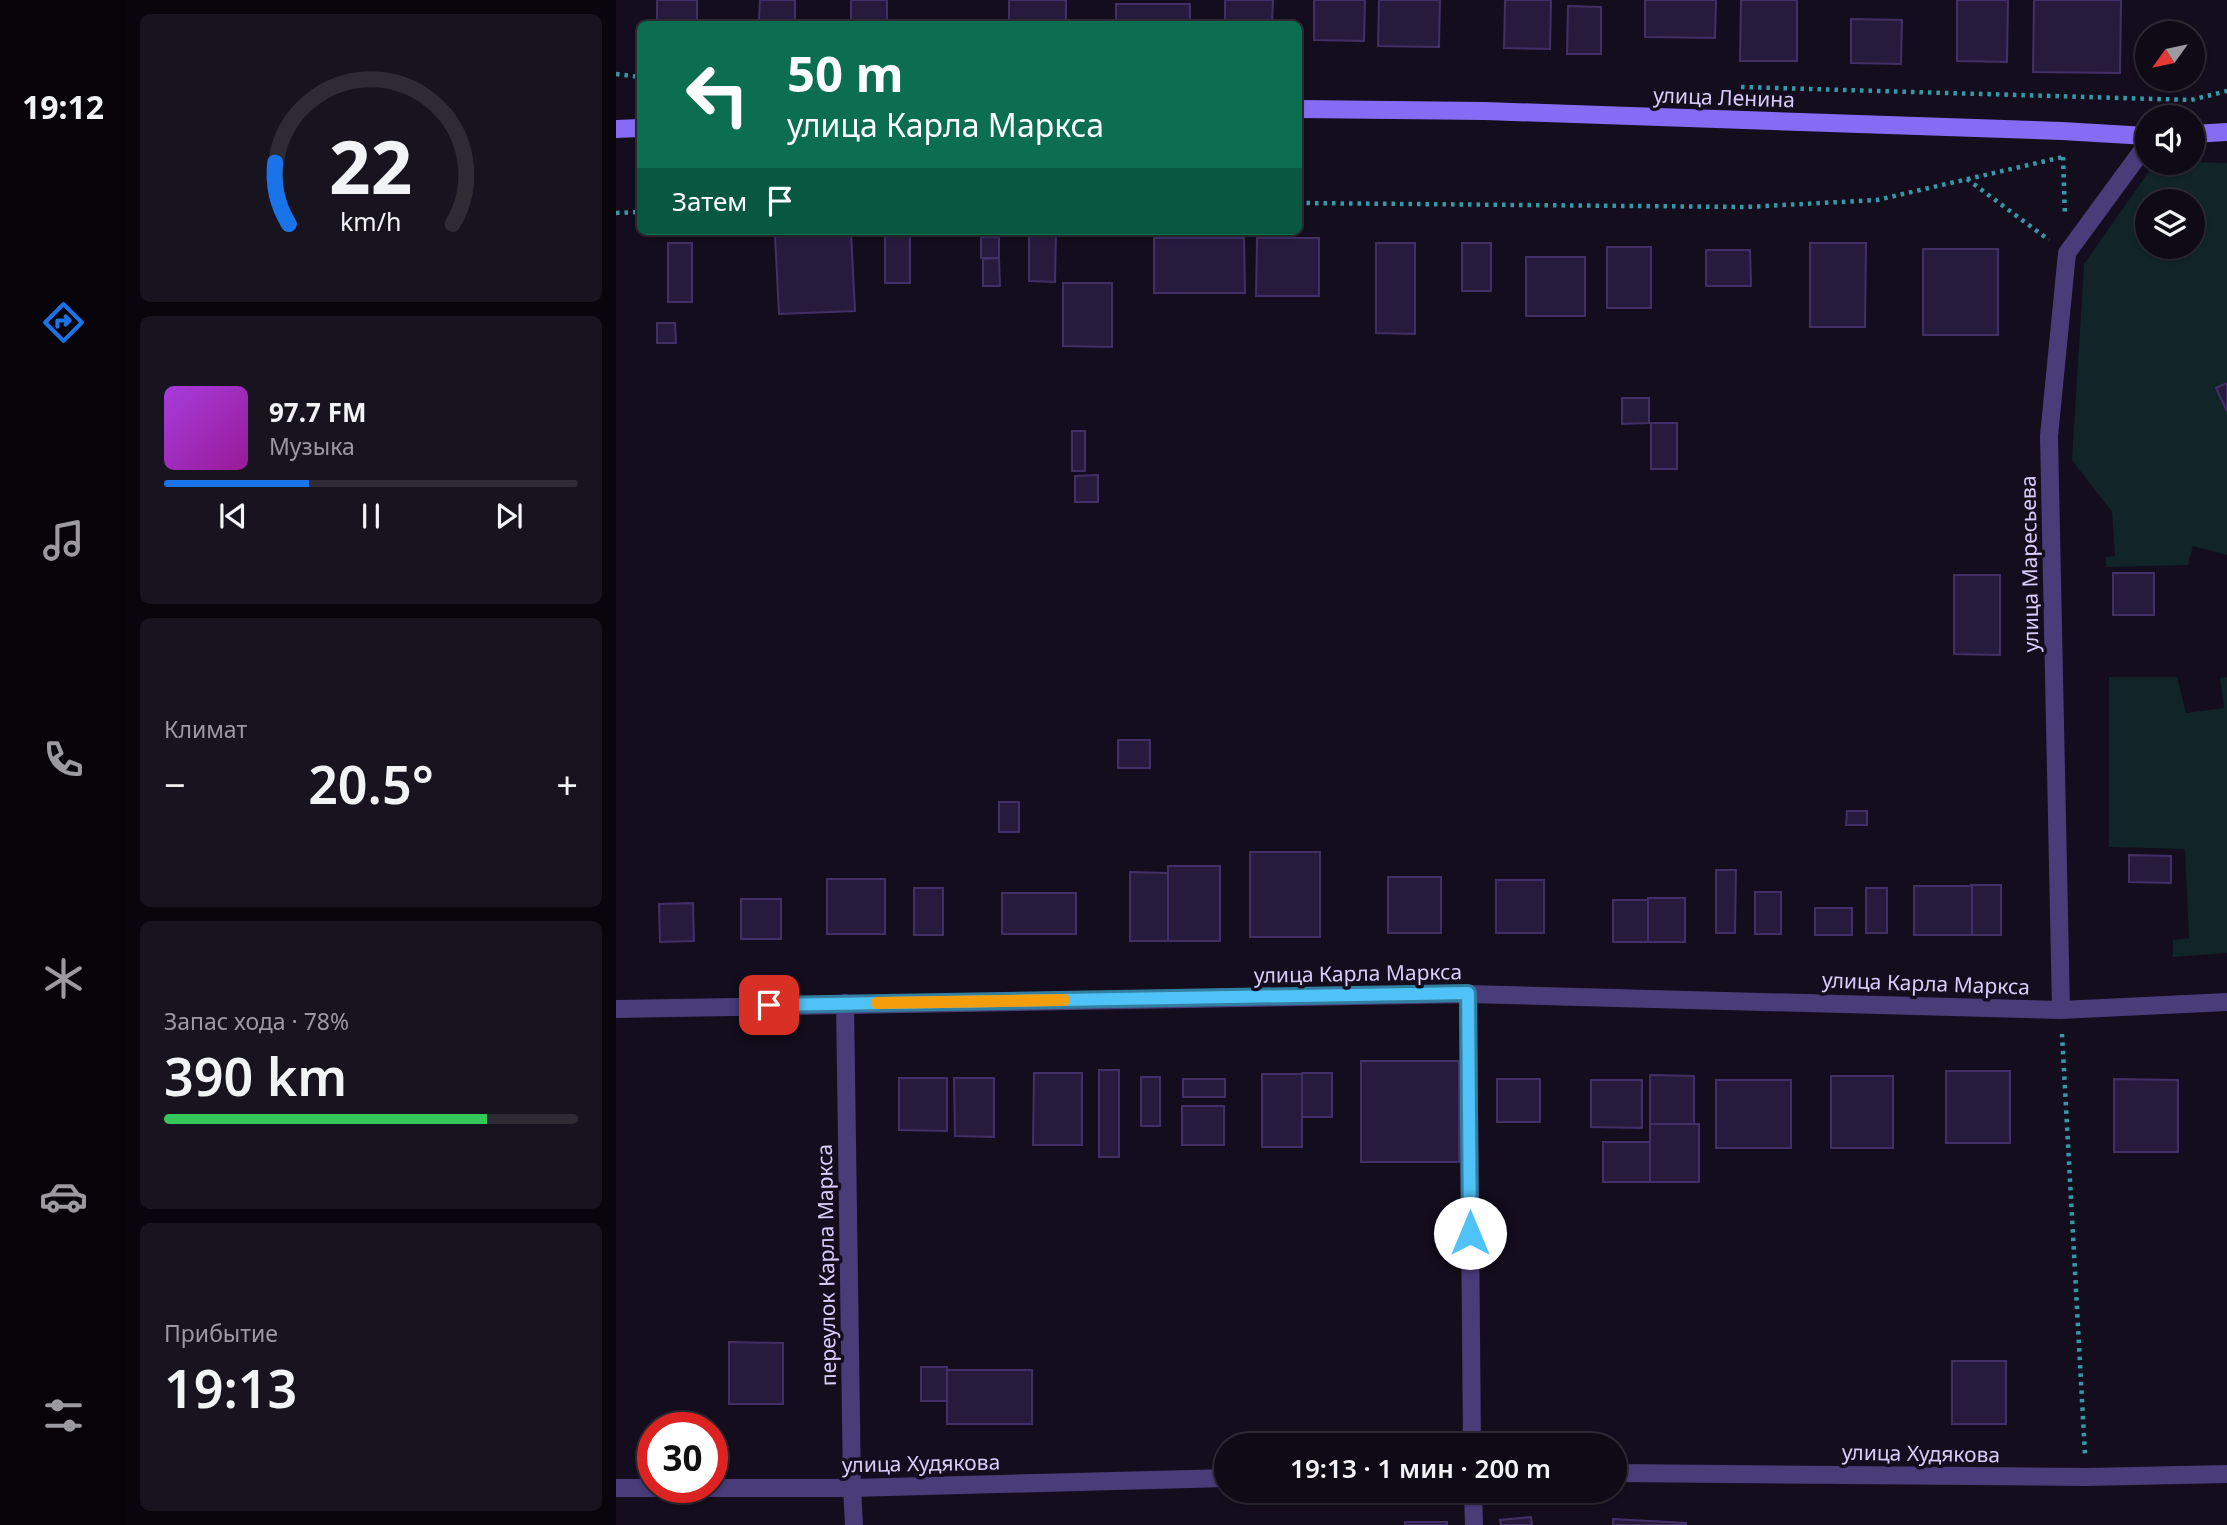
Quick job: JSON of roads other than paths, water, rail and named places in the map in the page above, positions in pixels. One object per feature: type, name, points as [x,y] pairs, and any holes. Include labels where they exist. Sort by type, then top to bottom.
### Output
[{"type":"main road","name":"улица Ленина","points":[[1302,109],[1485,111],[2135,135]]},
{"type":"main road","points":[[616,129],[637,128]]},
{"type":"main road","points":[[2205,133],[2227,132]]},
{"type":"street","name":"улица Маресьева","points":[[2061,1010],[2049,436],[2067,253],[2135,160]]},
{"type":"street","name":"улица Карла Маркса","points":[[616,1009],[1468,993],[2061,1010],[2227,1002]]},
{"type":"street","points":[[1468,993],[1472,1433]]},
{"type":"street","name":"переулок Карла Маркса","points":[[845,1003],[854,1525]]},
{"type":"street","name":"улица Худякова","points":[[1627,1473],[2086,1477],[2227,1475]]},
{"type":"street","name":"улица Худякова","points":[[616,1488],[852,1488],[1214,1478]]},
{"type":"street","points":[[1473,1503],[1474,1525]]}]
